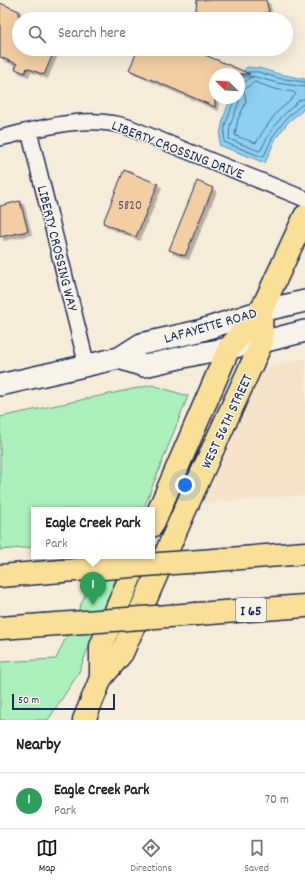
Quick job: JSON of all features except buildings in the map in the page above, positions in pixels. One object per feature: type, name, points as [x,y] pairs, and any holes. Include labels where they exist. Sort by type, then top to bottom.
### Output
[{"type":"main road","name":"WEST 56TH STREET","points":[[155,519],[229,348],[261,311],[305,216]]},
{"type":"main road","name":"LAFAYETTE ROAD","points":[[0,386],[119,358],[141,344],[199,331],[261,311],[305,301]]},
{"type":"main road","name":"WEST 56TH STREET","points":[[84,720],[101,678],[122,653],[189,500],[262,342],[261,311]]},
{"type":"main road","name":"LAFAYETTE ROAD","points":[[119,358],[144,366],[305,332]]},
{"type":"main road","points":[[0,576],[305,553]]},
{"type":"main road","name":"WEST 56TH STREET","points":[[101,678],[101,646],[138,559]]},
{"type":"main road","name":"I 65","points":[[0,628],[305,606]]},
{"type":"street","name":"LIBERTY CROSSING DRIVE","points":[[0,138],[76,121],[102,121],[122,125],[305,200]]},
{"type":"street","name":"LIBERTY CROSSING WAY","points":[[29,131],[87,366]]},
{"type":"shaded area","points":[[305,359],[305,495],[203,503],[264,368]]},
{"type":"green space","points":[[152,385],[188,396],[144,507],[31,507],[31,547],[0,550],[0,417]]},
{"type":"green space","points":[[102,559],[124,559],[78,674],[48,720],[0,720],[0,662],[56,659]]},
{"type":"water","points":[[247,67],[259,68],[305,79],[305,105],[302,111],[289,121],[276,138],[265,163],[219,145],[228,104],[245,104],[245,70]]},
{"type":"place","name":"Eagle Creek Park","points":[[93,605]]}]
